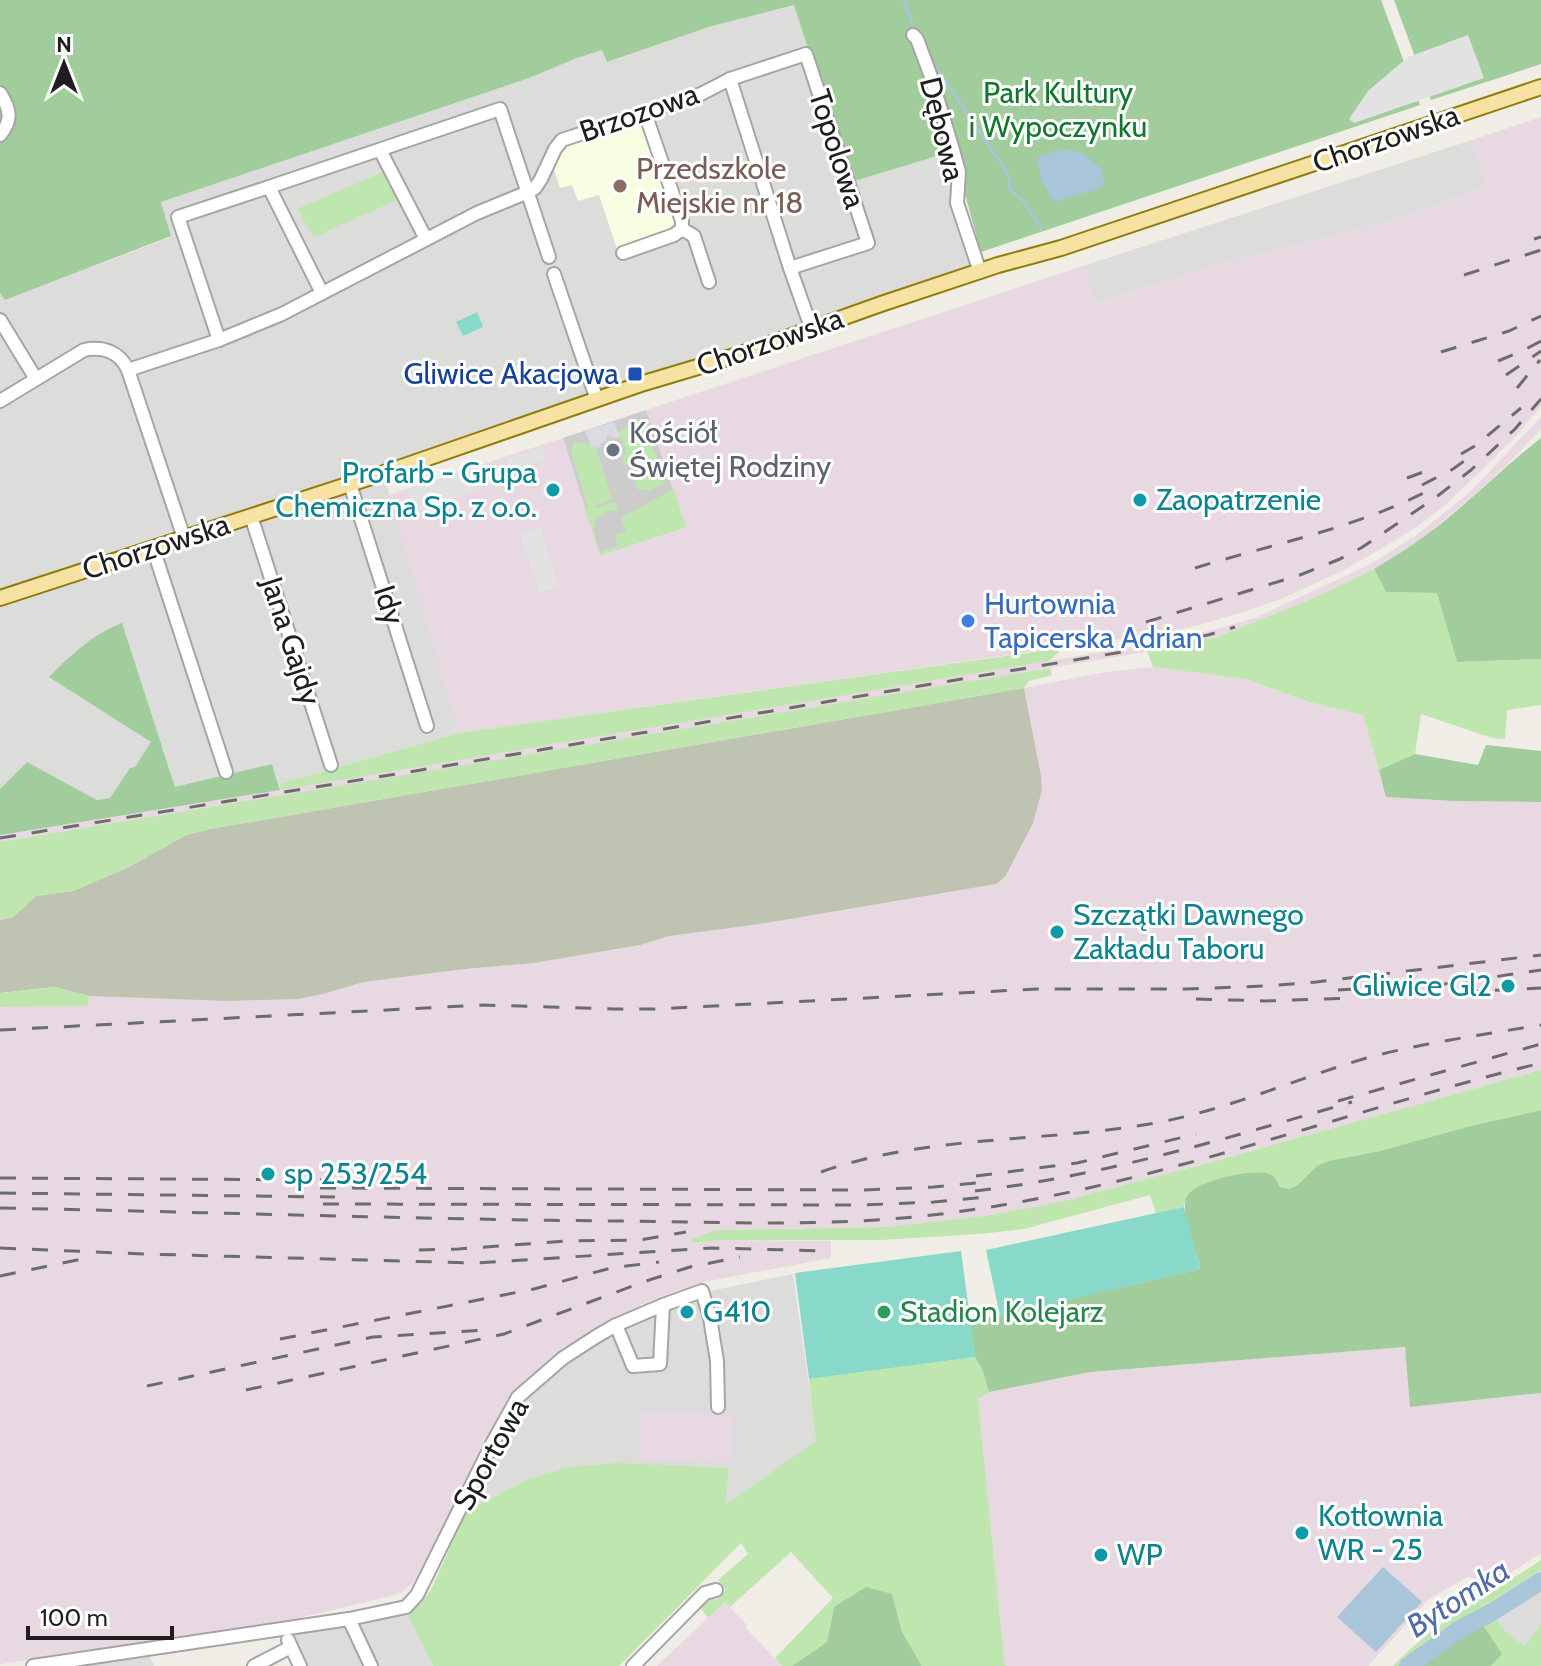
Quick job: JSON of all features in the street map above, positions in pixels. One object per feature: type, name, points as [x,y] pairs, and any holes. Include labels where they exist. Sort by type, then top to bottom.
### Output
[{"type":"main road","name":"Chorzowska","points":[[0,598],[1541,87]]},
{"type":"street","name":"Dębowa","points":[[913,35],[930,74],[953,150],[959,172],[957,203],[980,272]]},
{"type":"street","name":"Topolowa","points":[[730,79],[806,54],[868,243],[790,268]]},
{"type":"street","name":"Brzozowa","points":[[528,192],[541,179],[562,140],[701,94],[730,79]]},
{"type":"street","points":[[730,79],[812,330]]},
{"type":"street","points":[[0,93],[9,107],[10,115],[0,135]]},
{"type":"street","points":[[219,340],[178,217],[500,109],[549,257]]},
{"type":"street","points":[[645,113],[682,221],[682,229]]},
{"type":"street","points":[[380,150],[426,239]]},
{"type":"street","points":[[269,187],[322,293]]},
{"type":"street","points":[[128,370],[219,340],[282,314],[488,207],[528,192]]},
{"type":"street","points":[[623,253],[674,235],[682,229]]},
{"type":"street","points":[[682,229],[694,236],[709,282]]},
{"type":"street","points":[[554,274],[597,400]]},
{"type":"street","points":[[0,320],[36,379]]},
{"type":"street","points":[[0,401],[76,354],[93,348],[117,355],[128,370],[184,538]]},
{"type":"street","name":"Idy","points":[[350,484],[427,726]]},
{"type":"street","name":"Jana Gajdy","points":[[251,516],[331,765]]},
{"type":"street","points":[[153,548],[226,772]]},
{"type":"street","name":"Sportowa","points":[[33,1666],[284,1630],[406,1607],[417,1595],[518,1397],[563,1358],[616,1325],[702,1291],[717,1361],[718,1407]]},
{"type":"street","points":[[616,1325],[633,1366],[660,1364],[663,1305]]},
{"type":"street","points":[[633,1666],[705,1593],[716,1590]]},
{"type":"street","points":[[349,1619],[371,1666]]},
{"type":"street","points":[[284,1630],[300,1666]]},
{"type":"street","points":[[254,1666],[291,1647]]},
{"type":"shaded area","points":[[795,5],[851,181],[941,154],[976,272],[382,469],[459,733],[279,784],[272,764],[175,788],[163,748],[130,769],[110,798],[97,800],[27,762],[0,789],[0,293],[5,300],[171,237],[161,202],[529,78],[577,58],[603,50],[608,62],[712,26]]},
{"type":"shaded area","points":[[1468,35],[1484,78],[1354,123],[1349,119],[1368,91],[1408,57]]},
{"type":"shaded area","points":[[1541,117],[1541,406],[1515,437],[1449,502],[1418,526],[1344,570],[1281,599],[1176,631],[459,733],[389,495],[563,438],[600,554],[686,527],[646,410],[1083,266],[1097,304],[1212,266],[1393,220],[1487,186],[1472,140]]},
{"type":"shaded area","name":"Przedszkole Miejskie nr 18","points":[[641,120],[676,214],[676,229],[618,252],[599,195],[578,201],[572,185],[560,188],[553,166],[562,147]]},
{"type":"shaded area","points":[[1472,140],[1487,186],[1393,220],[1212,266],[1096,304],[1083,266]]},
{"type":"shaded area","points":[[1059,149],[1080,152],[1102,169],[1104,185],[1054,202],[1041,180],[1037,158]]},
{"type":"shaded area","points":[[477,312],[483,327],[463,336],[456,322]]},
{"type":"shaded area","points":[[646,410],[686,527],[600,555],[563,438]]},
{"type":"shaded area","points":[[1541,417],[1541,429],[1508,464],[1421,539],[1374,569],[1218,637],[785,713],[0,842],[0,835],[3,834],[1049,661],[1177,639],[1216,629],[1255,618],[1371,564],[1418,534],[1470,492]]},
{"type":"shaded area","points":[[614,422],[620,437],[612,438],[611,435],[600,444],[601,447],[591,446],[585,431]]},
{"type":"shaded area","points":[[543,447],[547,459],[511,471],[507,458]]},
{"type":"shaded area","points":[[476,467],[483,489],[414,512],[407,490]]},
{"type":"shaded area","points":[[540,527],[559,587],[539,593],[520,534]]},
{"type":"shaded area","points":[[1153,667],[1246,679],[1309,702],[1363,715],[1387,797],[1541,802],[1541,1070],[1064,1201],[991,1215],[886,1227],[715,1230],[691,1240],[695,1243],[720,1240],[831,1241],[831,1258],[703,1282],[661,1296],[614,1317],[531,1377],[510,1394],[413,1583],[399,1594],[261,1627],[0,1664],[0,1007],[88,1006],[89,996],[227,1001],[298,999],[364,982],[534,963],[640,945],[669,936],[760,924],[996,884],[1042,790],[1024,688],[1106,672]]},
{"type":"shaded area","points":[[1024,688],[1042,790],[1033,823],[1005,877],[996,884],[760,924],[669,936],[640,945],[534,963],[364,982],[298,999],[227,1001],[89,996],[54,987],[0,993],[0,920],[13,917],[36,896],[73,891],[129,867],[186,835]]},
{"type":"shaded area","points":[[1184,1207],[1200,1269],[1000,1316],[986,1250]]},
{"type":"shaded area","name":"Stadion Kolejarz","points":[[961,1251],[975,1357],[809,1379],[795,1273]]},
{"type":"shaded area","points":[[793,1274],[817,1441],[724,1506],[729,1468],[570,1467],[528,1479],[466,1511],[493,1450],[522,1400],[566,1361],[614,1329],[700,1293]]},
{"type":"shaded area","points":[[1405,1347],[1411,1407],[1541,1393],[1541,1553],[1487,1588],[1469,1576],[1429,1599],[1368,1666],[1005,1666],[978,1398],[989,1392],[1090,1372]]},
{"type":"shaded area","points":[[641,1411],[733,1413],[732,1462],[640,1461]]},
{"type":"shaded area","points":[[1383,1567],[1422,1602],[1376,1652],[1337,1617]]},
{"type":"shaded area","points":[[1541,1586],[1541,1624],[1525,1646],[1505,1632],[1497,1619]]},
{"type":"shaded area","points":[[725,1602],[782,1666],[657,1666]]},
{"type":"shaded area","points":[[407,1610],[433,1666],[375,1666],[357,1624]]},
{"type":"shaded area","points":[[338,1624],[345,1628],[363,1666],[304,1666],[291,1637],[294,1632]]},
{"type":"shaded area","points":[[148,1654],[154,1666],[66,1666]]},
{"type":"green space","name":"Park Kultury i Wypoczynku","points":[[0,0],[1381,0],[1420,105],[981,252],[953,151],[851,182],[794,5],[712,26],[607,62],[602,50],[529,78],[161,202],[171,236],[5,300],[0,293]]},
{"type":"green space","points":[[1394,0],[1541,0],[1541,64],[1431,100]]},
{"type":"green space","points":[[385,171],[399,199],[314,237],[297,209]]},
{"type":"green space","points":[[639,420],[647,429],[664,480],[663,484],[647,491],[638,490],[630,464],[624,465],[622,455],[627,453],[618,432]]},
{"type":"green space","points":[[1541,438],[1541,659],[1457,662],[1437,593],[1386,592],[1374,569],[1437,526]]},
{"type":"green space","points":[[574,442],[596,448],[612,499],[595,508],[616,501],[618,508],[596,519],[594,529],[600,552],[618,546],[615,535],[626,531],[621,518],[673,489],[686,527],[600,555],[585,508],[589,507],[571,453]]},
{"type":"green space","points":[[1374,569],[1386,592],[1437,593],[1457,662],[1541,659],[1541,705],[1507,710],[1505,739],[1492,738],[1421,714],[1415,754],[1379,770],[1363,715],[1309,702],[1246,679],[1153,667],[1147,651],[1218,637]]},
{"type":"green space","points":[[122,623],[175,787],[272,764],[280,790],[0,835],[0,789],[27,762],[97,800],[110,798],[151,742],[49,677],[92,639]]},
{"type":"green space","points":[[1063,648],[1049,661],[281,790],[279,784],[459,733]]},
{"type":"green space","points":[[1050,668],[1052,675],[1029,681],[1024,688],[210,829],[186,835],[129,867],[73,891],[36,896],[13,917],[0,920],[0,842]]},
{"type":"green space","points":[[1486,745],[1541,751],[1541,802],[1386,797],[1379,770],[1415,754],[1478,765]]},
{"type":"green space","points":[[54,987],[89,996],[88,1006],[0,1007],[0,993]]},
{"type":"green space","points":[[1541,1070],[1541,1110],[1329,1161],[1298,1186],[1289,1189],[1280,1187],[1270,1175],[1250,1173],[1202,1185],[1188,1195],[1184,1207],[1156,1213],[1150,1195],[1024,1229],[880,1240],[720,1240],[695,1243],[690,1240],[715,1230],[886,1227],[991,1215],[1064,1201]]},
{"type":"green space","points":[[1541,1110],[1541,1393],[1410,1407],[1405,1347],[1090,1372],[989,1392],[975,1357],[970,1322],[1200,1269],[1185,1203],[1187,1196],[1201,1185],[1225,1177],[1261,1173],[1271,1175],[1280,1187],[1289,1189],[1298,1185],[1317,1166],[1329,1161]]},
{"type":"green space","points":[[975,1357],[989,1392],[978,1399],[1005,1666],[922,1666],[902,1632],[892,1595],[834,1607],[827,1642],[792,1666],[782,1666],[775,1658],[833,1598],[791,1552],[730,1607],[725,1602],[708,1618],[700,1607],[710,1597],[716,1600],[726,1590],[718,1580],[748,1554],[741,1543],[619,1666],[433,1666],[407,1613],[431,1590],[466,1511],[528,1479],[570,1467],[617,1463],[729,1468],[725,1505],[816,1441],[809,1379]]},
{"type":"green space","points":[[1541,1560],[1541,1570],[1449,1628],[1403,1666],[1393,1666],[1445,1622]]},
{"type":"green space","points":[[866,1587],[892,1594],[902,1632],[922,1666],[792,1666],[827,1642],[834,1607]]},
{"type":"green space","points":[[1514,1601],[1518,1604],[1497,1619],[1505,1632],[1525,1646],[1541,1624],[1541,1666],[1491,1666],[1501,1654],[1483,1625]]},
{"type":"green space","points":[[1483,1625],[1502,1654],[1491,1666],[1423,1666],[1440,1650]]},
{"type":"waterway","points":[[905,0],[912,23]]},
{"type":"waterway","points":[[930,58],[1008,174],[1010,189],[1025,203],[1042,229]]},
{"type":"waterway","name":"Bytomka","points":[[1408,1666],[1457,1631],[1541,1581]]},
{"type":"railway","points":[[1534,239],[1541,237]]},
{"type":"railway","points":[[1464,275],[1541,250]]},
{"type":"railway","points":[[1441,352],[1509,331],[1541,316]]},
{"type":"railway","points":[[1498,361],[1541,341]]},
{"type":"railway","points":[[1506,375],[1541,351]]},
{"type":"railway","points":[[1517,388],[1540,360]]},
{"type":"railway","points":[[1146,622],[1300,575],[1361,548],[1471,470],[1515,429],[1541,399]]},
{"type":"railway","points":[[1461,454],[1521,408]]},
{"type":"railway","points":[[1422,485],[1474,454]]},
{"type":"railway","points":[[1407,478],[1437,467]]},
{"type":"railway","points":[[1195,568],[1379,513],[1437,486]]},
{"type":"railway","points":[[0,838],[1134,650],[1235,627]]},
{"type":"railway","points":[[0,1030],[483,1005],[656,1009],[1037,989],[1265,986],[1541,955]]},
{"type":"railway","points":[[1338,990],[1445,984],[1541,970]]},
{"type":"railway","points":[[1463,992],[1541,988]]},
{"type":"railway","points":[[1196,999],[1266,1001],[1351,998]]},
{"type":"railway","points":[[821,1172],[903,1151],[1155,1123],[1208,1110],[1385,1053],[1541,1025]]},
{"type":"railway","points":[[1338,1101],[1541,1044]]},
{"type":"railway","points":[[0,1208],[741,1223],[913,1217],[1030,1200],[1104,1184],[1541,1063]]},
{"type":"railway","points":[[975,1191],[1118,1166],[1352,1102]]},
{"type":"railway","points":[[976,1176],[1077,1163],[1196,1134]]},
{"type":"railway","points":[[0,1178],[332,1180]]},
{"type":"railway","points":[[320,1188],[863,1190],[988,1182]]},
{"type":"railway","points":[[0,1193],[335,1197]]},
{"type":"railway","points":[[323,1204],[862,1205],[987,1197]]},
{"type":"railway","points":[[419,1250],[640,1240],[686,1232]]},
{"type":"railway","points":[[0,1248],[474,1263],[713,1248],[827,1251]]},
{"type":"railway","points":[[246,1390],[504,1334],[646,1281],[690,1267],[740,1257]]},
{"type":"railway","points":[[0,1276],[82,1259]]},
{"type":"railway","points":[[280,1339],[534,1289],[611,1268],[659,1262]]},
{"type":"railway","points":[[147,1386],[373,1337],[485,1330]]},
{"type":"place","name":"Przedszkole Miejskie nr 18","points":[[620,186]]},
{"type":"place","name":"Gliwice Akacjowa","points":[[635,374]]},
{"type":"place","name":"Kościół Świętej Rodziny","points":[[613,450]]},
{"type":"place","name":"Profarb - Grupa Chemiczna Sp. z o.o.","points":[[553,490]]},
{"type":"place","name":"Zaopatrzenie","points":[[1140,500]]},
{"type":"place","name":"Hurtownia Tapicerska Adrian","points":[[968,621]]},
{"type":"place","name":"Szczątki Dawnego Zakładu Taboru","points":[[1057,932]]},
{"type":"place","name":"Gliwice Gl2","points":[[1508,986]]},
{"type":"place","name":"sp 253/254","points":[[268,1174]]},
{"type":"place","name":"G410","points":[[687,1312]]},
{"type":"place","name":"Stadion Kolejarz","points":[[884,1312]]},
{"type":"place","name":"Kotłownia WR - 25","points":[[1302,1533]]},
{"type":"place","name":"WP","points":[[1101,1555]]}]
